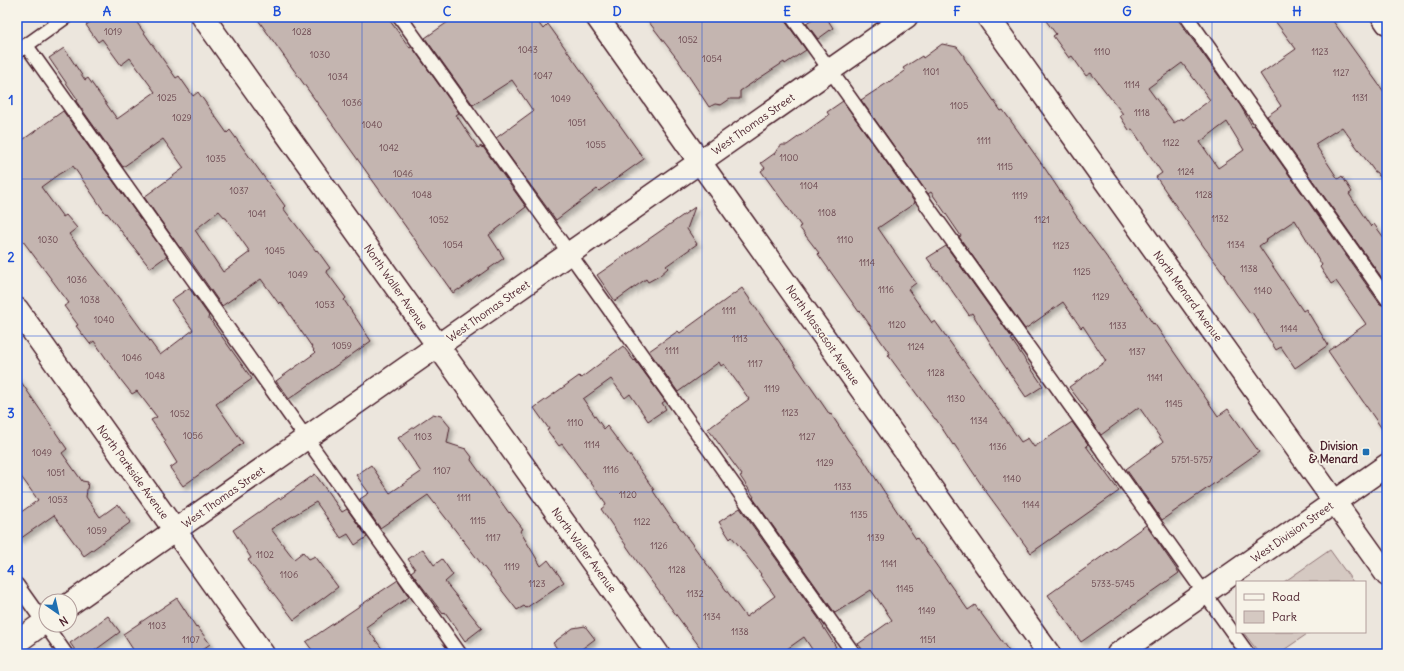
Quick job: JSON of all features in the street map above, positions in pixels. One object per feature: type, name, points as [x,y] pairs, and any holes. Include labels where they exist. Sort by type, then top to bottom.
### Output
[{"type":"street","name":"North Waller Avenue","points":[[204,17],[658,654]]},
{"type":"street","name":"North Massasoit Avenue","points":[[597,17],[1049,654]]},
{"type":"street","name":"West Thomas Street","points":[[78,598],[906,17]]},
{"type":"street","name":"North Menard Avenue","points":[[988,17],[1387,575]]},
{"type":"street","points":[[1383,17],[1387,23]]},
{"type":"street","name":"North Parkside Avenue","points":[[17,309],[263,654]]},
{"type":"street","name":"West Division Street","points":[[1118,654],[1387,464]]},
{"type":"street","points":[[17,642],[38,627]]},
{"type":"lane","points":[[66,17],[21,49],[306,439],[460,654]]},
{"type":"lane","points":[[400,17],[570,253],[854,654]]},
{"type":"lane","points":[[792,17],[1248,654]]},
{"type":"lane","points":[[1187,17],[1387,299]]},
{"type":"lane","points":[[17,585],[38,613]]},
{"type":"lane","points":[[52,633],[66,654]]},
{"type":"green space","points":[[1330,550],[1352,581],[1285,581]]},
{"type":"green space","points":[[1244,633],[1309,633],[1278,654],[1260,654]]},
{"type":"building","points":[[98,17],[133,17],[176,78],[179,76],[193,96],[198,92],[227,133],[230,130],[285,206],[283,208],[330,268],[326,271],[346,298],[344,300],[371,341],[289,399],[276,381],[315,353],[281,302],[279,304],[261,279],[222,306],[144,197],[184,168],[163,139],[123,167],[76,101],[78,100],[49,58],[64,48],[85,80],[88,78],[117,119],[155,92],[130,58],[121,65],[102,39],[98,42],[86,25]],"holes":[[[219,211],[250,252],[223,272],[195,230]]]},
{"type":"building","points":[[256,17],[387,17],[410,48],[412,47],[459,113],[456,115],[478,148],[481,146],[482,148],[483,147],[526,207],[489,235],[504,258],[453,293]]},
{"type":"building","points":[[455,17],[534,17],[543,29],[548,24],[644,159],[599,191],[597,189],[556,220],[496,138],[533,111],[512,80],[473,105],[425,38]]},
{"type":"building","points":[[645,17],[782,17],[806,50],[785,64],[784,62],[740,91],[740,99],[730,99],[721,105],[715,104],[709,107],[678,60]]},
{"type":"building","points":[[816,17],[826,17],[833,28],[818,39],[806,23]]},
{"type":"building","points":[[1043,17],[1176,17],[1240,105],[1252,126],[1254,125],[1380,304],[1387,307],[1387,436],[1328,351],[1366,324],[1336,281],[1331,284],[1320,267],[1322,265],[1295,220],[1265,240],[1266,241],[1259,246],[1303,311],[1306,309],[1328,345],[1295,368],[1281,347],[1276,350],[1252,312],[1250,313],[1236,294],[1224,276],[1225,275],[1156,177],[1162,173],[1132,129],[1129,130],[1120,116],[1123,114],[1091,73],[1086,76],[1072,56],[1069,58],[1053,36],[1056,34]],"holes":[[[1182,63],[1210,100],[1183,120],[1182,118],[1174,123],[1148,88]],[[1227,122],[1244,150],[1218,168],[1200,142]]]},
{"type":"building","points":[[1272,17],[1330,17],[1387,96],[1387,186],[1342,127],[1315,144],[1338,179],[1342,176],[1352,192],[1349,194],[1371,227],[1374,224],[1387,242],[1387,285],[1267,116],[1281,106],[1260,74],[1296,49]]},
{"type":"building","points":[[942,44],[957,47],[964,56],[1001,111],[1003,110],[1046,170],[1077,217],[1114,267],[1153,324],[1154,323],[1218,416],[1228,409],[1259,452],[1162,520],[1126,469],[1163,442],[1139,407],[1101,435],[1086,414],[1088,412],[1069,387],[1106,361],[1083,326],[1081,328],[1063,302],[1025,329],[959,237],[961,236],[931,192],[928,194],[861,100],[905,71],[903,68],[922,56],[923,58]]},
{"type":"building","points":[[843,101],[915,203],[878,228],[916,283],[908,289],[932,323],[935,321],[1021,442],[1028,438],[1034,447],[1072,422],[1088,444],[1086,446],[1119,491],[1031,553],[936,419],[888,355],[890,354],[818,254],[819,253],[799,227],[801,226],[761,171],[765,168],[761,163],[775,153],[778,148],[782,145],[787,145],[829,115],[827,112]]},
{"type":"building","points":[[63,111],[167,256],[150,268],[107,213],[106,214],[73,166],[41,187],[63,217],[66,215],[77,228],[69,234],[118,297],[160,355],[193,330],[171,300],[189,288],[252,379],[216,404],[243,443],[183,486],[170,468],[177,463],[164,442],[166,441],[151,420],[157,417],[137,391],[132,394],[94,341],[90,344],[76,326],[78,325],[64,306],[69,303],[17,233],[17,144]]},
{"type":"building","points":[[695,207],[687,229],[697,244],[666,266],[668,268],[659,276],[648,282],[646,279],[615,301],[597,275]]},
{"type":"building","points":[[946,246],[1012,338],[1011,339],[1043,386],[1026,397],[1002,362],[972,313],[969,315],[927,258]]},
{"type":"building","points":[[742,288],[830,415],[831,414],[848,440],[863,459],[916,539],[917,538],[968,610],[975,605],[1011,654],[866,654],[858,644],[892,620],[871,590],[835,613],[753,498],[754,497],[740,476],[742,475],[708,429],[749,399],[724,364],[721,366],[719,362],[678,392],[649,351],[678,331],[680,333]]},
{"type":"building","points":[[623,346],[665,401],[662,403],[666,409],[648,421],[630,394],[625,398],[611,379],[583,399],[604,429],[607,426],[629,454],[674,522],[675,521],[746,617],[775,596],[760,575],[761,574],[732,537],[730,539],[719,522],[740,508],[821,622],[836,647],[826,654],[815,654],[804,637],[780,654],[705,654],[643,570],[601,509],[606,505],[603,499],[562,444],[559,446],[547,430],[549,429],[534,408],[579,376],[581,378]]},
{"type":"building","points":[[17,376],[67,449],[62,453],[82,481],[88,482],[86,497],[100,517],[118,504],[131,522],[84,556],[54,515],[17,541],[17,515],[38,500],[17,471]]},
{"type":"building","points":[[433,414],[441,416],[450,427],[447,443],[466,449],[472,457],[471,460],[509,513],[510,512],[523,529],[520,531],[541,566],[548,560],[564,582],[526,608],[524,606],[517,610],[428,495],[380,528],[360,499],[369,493],[356,475],[371,465],[390,493],[421,472],[398,438]]},
{"type":"building","points":[[315,474],[342,512],[347,509],[367,537],[355,545],[348,534],[341,538],[316,502],[271,529],[294,559],[303,552],[309,559],[315,556],[338,587],[294,620],[248,560],[251,558],[233,530]]},
{"type":"building","points":[[1146,525],[1179,573],[1081,642],[1048,595]]},
{"type":"building","points":[[423,549],[434,565],[442,559],[453,575],[445,582],[482,628],[465,641],[445,612],[443,614],[411,572],[415,569],[408,559]]},
{"type":"building","points":[[398,580],[409,597],[366,627],[386,654],[315,654],[306,642]]},
{"type":"building","points":[[177,598],[196,627],[197,626],[210,644],[196,654],[136,654],[123,634]]},
{"type":"building","points":[[108,616],[120,632],[90,654],[78,654],[70,643]]},
{"type":"building","points":[[585,626],[595,639],[575,654],[561,654],[553,643],[573,628]]},
{"type":"place","name":"Division & Menard","points":[[1366,452]]}]
